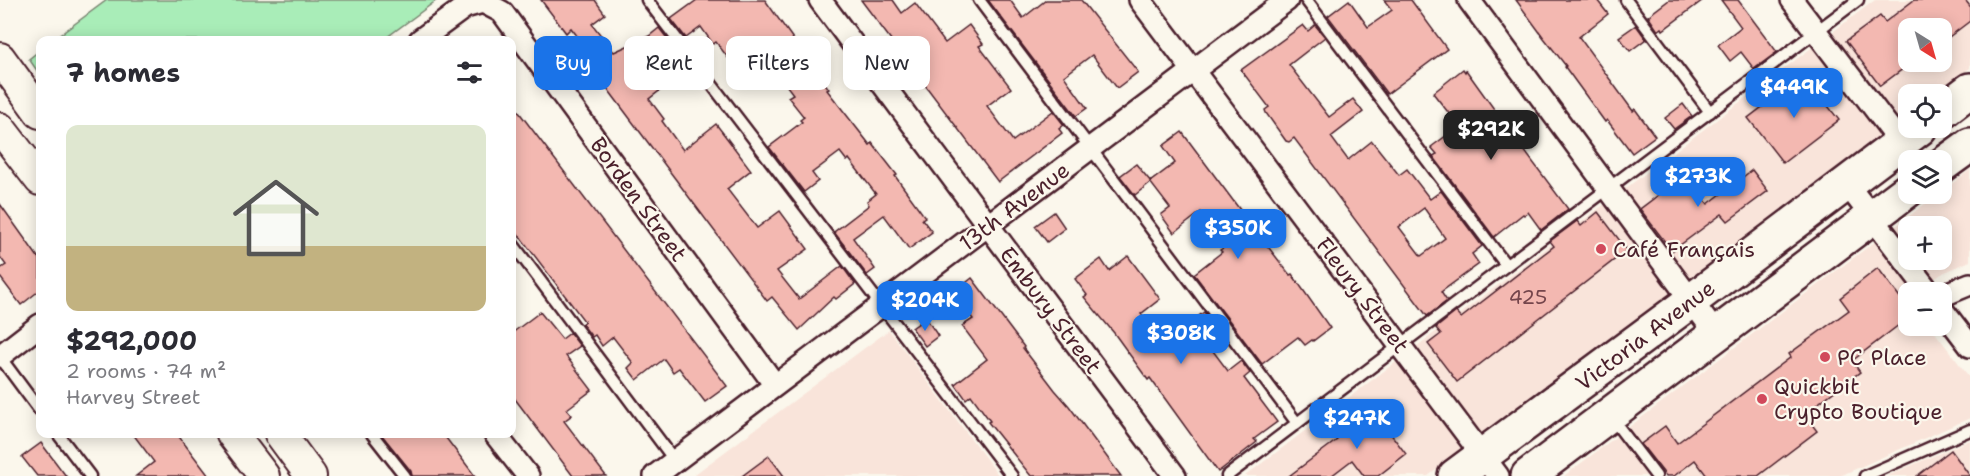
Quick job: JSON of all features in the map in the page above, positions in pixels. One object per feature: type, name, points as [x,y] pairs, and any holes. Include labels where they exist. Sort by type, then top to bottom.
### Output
[{"type":"main road","points":[[0,58],[36,108]]},
{"type":"main road","points":[[1952,104],[1970,90]]},
{"type":"main road","points":[[0,128],[36,175]]},
{"type":"main road","name":"Victoria Avenue","points":[[1455,476],[1491,466],[1691,301],[1906,138]]},
{"type":"main road","points":[[1952,158],[1970,145]]},
{"type":"main road","name":"Victoria Avenue","points":[[1528,476],[1898,198]]},
{"type":"main road","points":[[235,438],[264,476]]},
{"type":"main road","points":[[283,438],[311,476]]},
{"type":"street","name":"Embury Street","points":[[820,0],[1175,476]]},
{"type":"street","name":"Fleury Street","points":[[1140,0],[1491,466]]},
{"type":"street","name":"13th Avenue","points":[[668,470],[775,386],[1287,0]]},
{"type":"street","points":[[1469,0],[1716,334]]},
{"type":"street","points":[[1792,0],[1816,31],[1898,122]]},
{"type":"street","name":"Borden Street","points":[[425,36],[465,7],[483,2],[502,12],[775,386]]},
{"type":"street","points":[[1846,183],[1921,282]]},
{"type":"street","points":[[1952,291],[1970,284]]},
{"type":"street","points":[[1952,322],[1970,346]]},
{"type":"street","points":[[0,357],[36,328]]},
{"type":"street","points":[[498,438],[528,476]]},
{"type":"lane","points":[[647,0],[1011,476]]},
{"type":"lane","points":[[978,0],[1297,423]]},
{"type":"lane","points":[[1306,0],[1506,265]]},
{"type":"lane","points":[[1626,0],[1710,112]]},
{"type":"lane","points":[[1227,476],[1858,0]]},
{"type":"lane","points":[[516,249],[668,470]]},
{"type":"lane","points":[[0,357],[36,406]]},
{"type":"lane","points":[[1610,414],[1656,476]]},
{"type":"lane","points":[[1865,476],[1970,430]]},
{"type":"lane","points":[[61,438],[90,476]]},
{"type":"lane","points":[[375,438],[405,476]]},
{"type":"shaded area","points":[[1875,0],[1970,0],[1970,68],[1948,84],[1898,84],[1898,123],[1428,476],[1245,476]]},
{"type":"shaded area","points":[[1970,170],[1970,261],[1952,269],[1952,216],[1909,216],[1925,204],[1952,204],[1952,184]]},
{"type":"shaded area","points":[[1898,224],[1898,270],[1950,270],[1930,282],[1898,282],[1898,336],[1938,336],[1970,378],[1970,418],[1840,476],[1564,476]]},
{"type":"shaded area","points":[[889,330],[999,476],[697,476],[695,474]]},
{"type":"shaded area","points":[[1970,440],[1970,476],[1887,476]]},
{"type":"green space","points":[[107,0],[437,0],[388,36],[58,36]]},
{"type":"green space","points":[[36,53],[36,69],[29,59]]},
{"type":"building","points":[[541,0],[595,0],[605,14],[592,24],[601,36],[577,36],[571,28],[566,33]]},
{"type":"building","points":[[697,0],[765,0],[791,36],[726,36],[726,55],[716,42],[714,43],[714,36],[707,36],[701,27],[689,36],[684,36],[671,19]]},
{"type":"building","points":[[861,0],[893,0],[902,13],[915,3],[945,43],[969,25],[983,44],[979,46],[1011,88],[987,106],[1013,141],[1053,111],[1064,125],[1059,129],[1062,133],[998,182],[929,90],[930,36],[888,36]]},
{"type":"building","points":[[988,0],[1010,0],[1023,18],[1046,0],[1081,0],[1138,72],[1117,88],[1092,55],[1064,76],[1087,108],[1076,116]]},
{"type":"building","points":[[1349,0],[1368,27],[1392,10],[1384,0],[1411,0],[1447,49],[1387,94],[1328,16]]},
{"type":"building","points":[[1516,0],[1597,0],[1608,14],[1579,37],[1633,111],[1635,109],[1655,136],[1632,153],[1607,120],[1605,122]]},
{"type":"building","points":[[1669,0],[1703,0],[1663,30],[1662,28],[1658,31],[1648,16]]},
{"type":"building","points":[[1721,0],[1738,0],[1777,52],[1754,69],[1741,52],[1730,61],[1718,45],[1741,27]]},
{"type":"building","points":[[1914,0],[1965,0],[1970,6],[1970,21],[1952,35],[1952,18],[1898,18],[1899,72],[1880,86],[1846,41],[1880,16],[1885,22]]},
{"type":"building","points":[[1303,25],[1308,31],[1315,25],[1325,37],[1289,65],[1329,117],[1353,99],[1363,112],[1331,137],[1348,160],[1372,141],[1399,175],[1407,169],[1430,199],[1441,191],[1482,246],[1472,254],[1479,264],[1441,292],[1447,301],[1427,316],[1294,138],[1289,142],[1286,141],[1266,113],[1265,110],[1269,107],[1241,70]],"holes":[[[1424,208],[1445,238],[1421,256],[1399,227]]]},
{"type":"building","points":[[1636,25],[1646,39],[1630,51],[1619,37]]},
{"type":"building","points":[[659,28],[665,36],[649,36]]},
{"type":"building","points":[[624,47],[624,90],[661,90],[649,99],[683,150],[716,124],[751,170],[727,189],[757,228],[780,211],[808,249],[777,271],[799,299],[842,266],[855,284],[836,299],[834,297],[799,330],[772,297],[767,301],[609,90],[612,90],[612,49],[614,52]]},
{"type":"building","points":[[1463,69],[1504,123],[1507,121],[1518,136],[1515,138],[1568,209],[1541,230],[1528,212],[1494,237],[1433,156],[1437,154],[1431,147],[1459,126],[1433,93]]},
{"type":"building","points":[[1804,75],[1839,120],[1783,163],[1748,118]]},
{"type":"building","points":[[790,90],[827,90],[897,175],[895,176],[925,217],[922,219],[932,232],[909,249],[884,215],[853,238],[875,269],[867,275],[834,232],[869,205],[867,201],[876,194],[849,159],[847,161],[840,152],[812,173],[818,181],[804,192],[769,147],[802,122],[800,120],[804,117],[788,97],[793,94]]},
{"type":"building","points":[[1683,104],[1692,116],[1674,129],[1665,118]]},
{"type":"building","points":[[516,108],[727,386],[705,402],[679,368],[673,372],[664,359],[637,380],[628,368],[633,363],[613,337],[602,346],[595,335],[592,337],[582,324],[585,322],[516,231]]},
{"type":"building","points":[[1182,132],[1252,226],[1290,275],[1292,274],[1330,328],[1313,341],[1305,345],[1298,337],[1262,364],[1194,274],[1222,252],[1220,250],[1226,246],[1201,212],[1174,233],[1161,215],[1170,208],[1150,182],[1175,163],[1163,146]]},
{"type":"building","points":[[1136,164],[1151,182],[1135,195],[1120,176]]},
{"type":"building","points":[[1752,170],[1768,191],[1728,221],[1722,214],[1672,251],[1640,209],[1685,175],[1708,204]]},
{"type":"building","points":[[0,204],[36,254],[36,293],[21,305],[0,277],[0,269],[6,265],[0,257]]},
{"type":"building","points":[[1054,212],[1065,228],[1047,242],[1035,226]]},
{"type":"building","points":[[1598,212],[1627,250],[1457,382],[1428,344],[1441,334],[1436,328],[1456,312],[1461,318],[1554,246],[1550,241],[1577,221],[1581,226]]},
{"type":"building","points":[[1128,256],[1160,299],[1141,314],[1163,343],[1204,312],[1220,333],[1207,343],[1228,371],[1241,361],[1250,373],[1244,378],[1277,422],[1254,439],[1257,442],[1218,472],[1150,378],[1148,380],[1084,297],[1087,295],[1075,279],[1101,259],[1109,271]]},
{"type":"building","points":[[1878,268],[1898,295],[1898,326],[1852,361],[1860,372],[1804,414],[1817,431],[1758,476],[1707,476],[1695,460],[1674,476],[1666,476],[1641,444],[1665,426],[1677,443],[1791,357],[1789,354],[1849,310],[1840,298]]},
{"type":"building","points":[[972,278],[1121,476],[1031,476],[988,422],[990,421],[971,395],[966,399],[955,384],[987,359],[962,326],[973,319],[953,293]]},
{"type":"building","points":[[540,312],[562,339],[570,333],[580,346],[566,356],[592,390],[567,409],[572,415],[564,421],[606,476],[573,476],[516,400],[516,330]]},
{"type":"building","points":[[926,318],[938,336],[925,346],[912,328]]},
{"type":"building","points":[[1372,409],[1406,454],[1378,476],[1364,476],[1352,460],[1331,476],[1289,476],[1337,440],[1335,438]]},
{"type":"building","points":[[136,438],[180,438],[209,476],[136,476],[154,462]]},
{"type":"building","points":[[384,438],[446,438],[475,476],[412,476],[411,471]]},
{"type":"building","points":[[41,443],[66,476],[37,476],[22,457]]},
{"type":"building","points":[[1951,450],[1970,476],[1917,476]]},
{"type":"building","points":[[769,456],[784,476],[742,476]]},
{"type":"place","name":"Café Français","points":[[1601,249]]},
{"type":"place","name":"PC Place","points":[[1825,357]]},
{"type":"place","name":"Quickbit Crypto Boutique","points":[[1762,399]]}]
